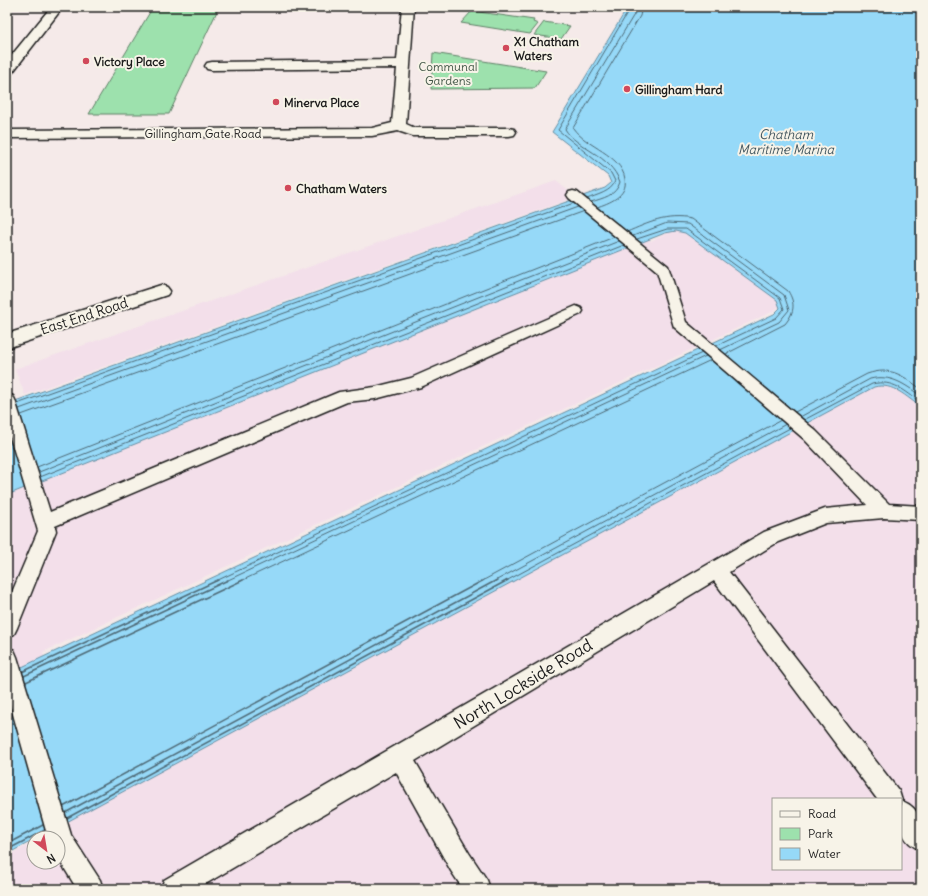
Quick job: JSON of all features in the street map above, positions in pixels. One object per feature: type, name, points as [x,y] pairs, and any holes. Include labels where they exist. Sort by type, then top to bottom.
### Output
[{"type":"street","points":[[7,70],[57,7]]},
{"type":"street","points":[[408,7],[399,126],[413,132],[509,132]]},
{"type":"street","points":[[212,66],[404,64]]},
{"type":"street","name":"Gillingham Gate Road","points":[[7,134],[372,132],[399,126]]},
{"type":"street","name":"East End Road","points":[[7,341],[161,291]]},
{"type":"lane","points":[[573,195],[663,269],[679,324],[810,435],[884,511]]},
{"type":"lane","points":[[44,523],[345,396],[375,393],[415,383],[576,311]]},
{"type":"lane","points":[[7,400],[47,531],[7,628]]},
{"type":"lane","name":"North Lockside Road","points":[[173,889],[400,757],[771,537],[825,516],[884,511],[921,513]]},
{"type":"lane","points":[[716,569],[890,798]]},
{"type":"lane","points":[[8,660],[61,841],[91,889]]},
{"type":"lane","points":[[400,757],[460,862],[478,889]]},
{"type":"lane","points":[[902,813],[921,838]]},
{"type":"shaded area","points":[[556,181],[576,197],[25,395],[15,369]]},
{"type":"shaded area","points":[[590,193],[651,241],[681,226],[780,300],[780,306],[774,311],[43,652],[90,809],[880,382],[921,400],[921,889],[7,889],[7,856],[26,846],[26,870],[66,870],[66,830],[54,830],[7,674],[7,495],[31,486],[7,403],[24,397],[54,475],[635,245],[577,197]]},
{"type":"green space","points":[[153,7],[219,7],[169,114],[89,114]]},
{"type":"green space","name":"Communal Gardens","points":[[472,11],[534,20],[533,22],[538,24],[530,34],[461,23]]},
{"type":"green space","points":[[544,22],[570,26],[561,39],[534,35]]},
{"type":"green space","name":"Communal Gardens","points":[[433,53],[546,71],[535,88],[431,89]]},
{"type":"water","name":"Chatham Maritime Marina","points":[[628,7],[921,7],[921,407],[893,388],[881,386],[874,387],[52,830],[26,830],[26,844],[7,854],[7,674],[774,314],[780,308],[777,300],[685,233],[676,231],[665,233],[7,495],[7,404],[605,188],[611,183],[608,176],[552,132]]},
{"type":"place","name":"X1 Chatham Waters","points":[[506,48]]},
{"type":"place","name":"Victory Place","points":[[86,61]]},
{"type":"place","name":"Gillingham Hard","points":[[627,89]]},
{"type":"place","name":"Minerva Place","points":[[276,102]]},
{"type":"place","name":"Chatham Waters","points":[[288,188]]}]
